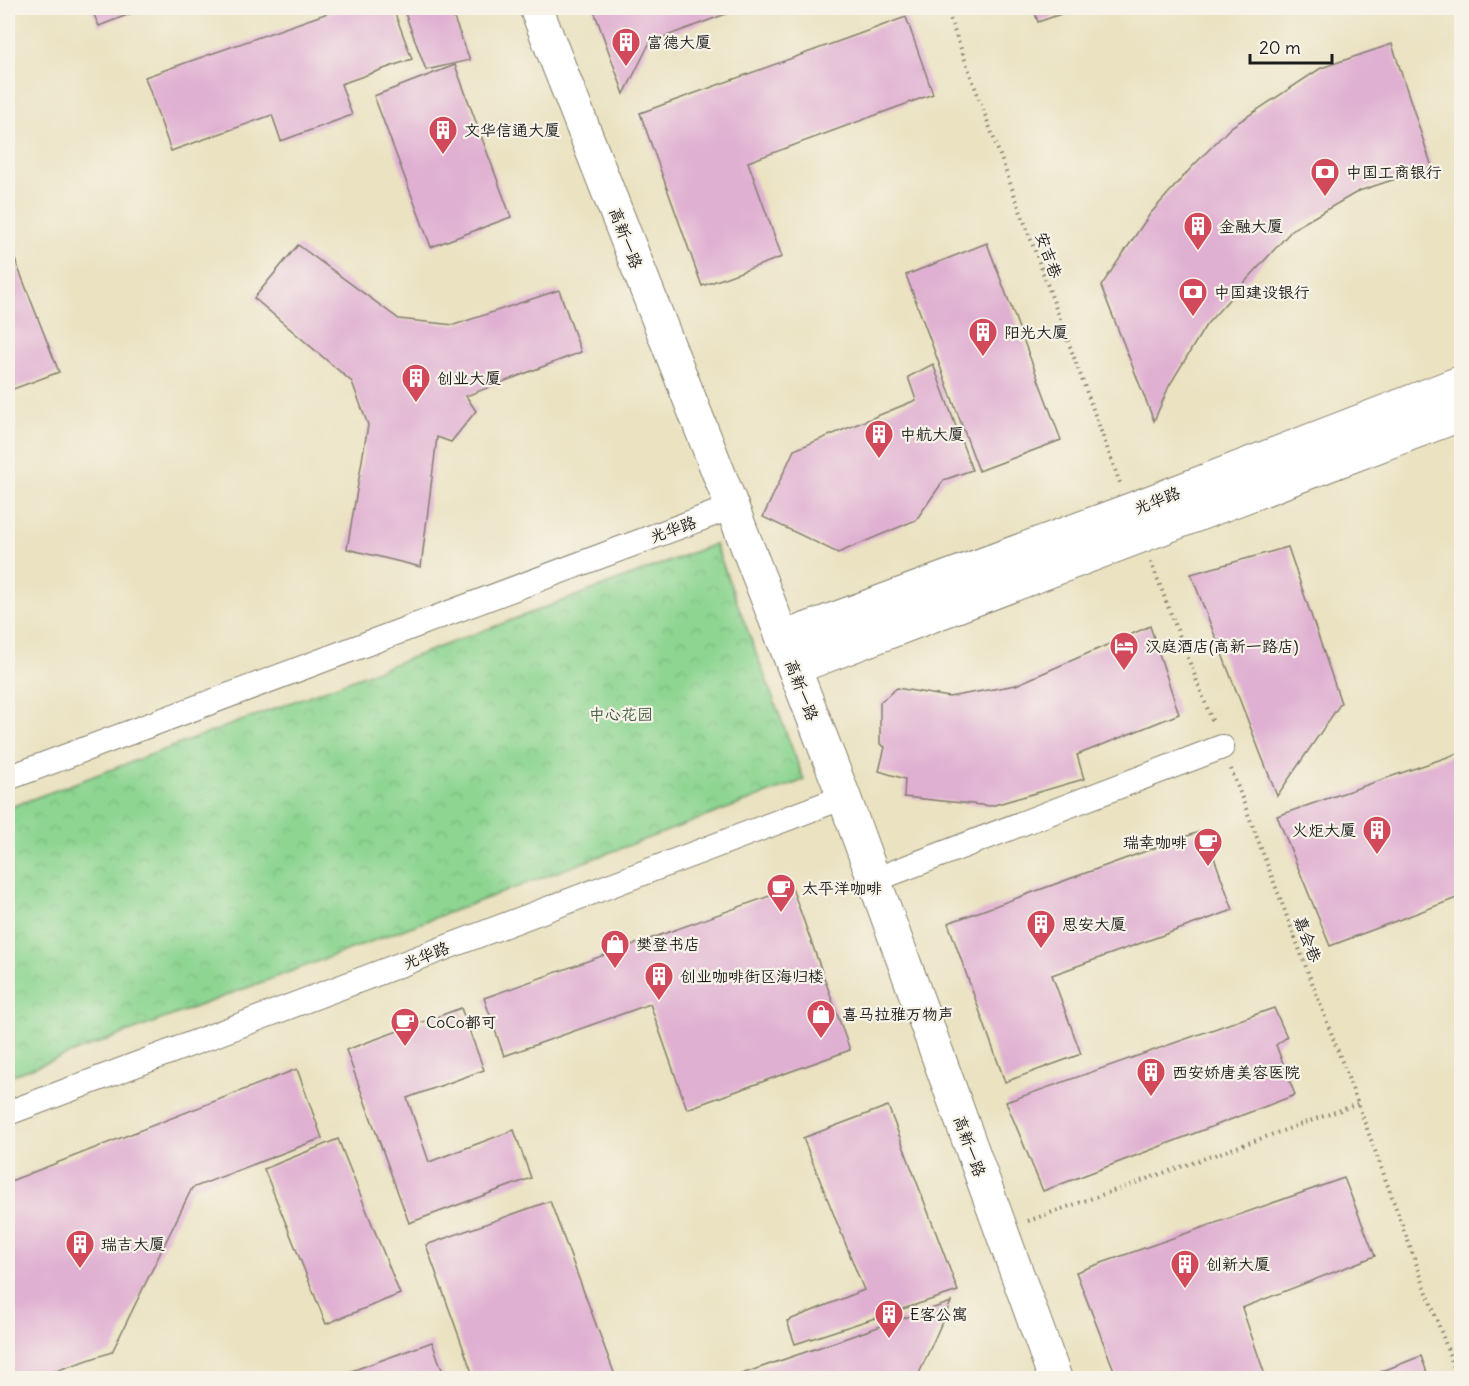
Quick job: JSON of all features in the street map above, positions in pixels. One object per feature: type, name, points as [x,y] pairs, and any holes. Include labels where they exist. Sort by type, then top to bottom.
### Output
[{"type":"street","name":"高新一路","points":[[536,8],[844,796],[1055,1378]]},
{"type":"street","name":"光华路","points":[[794,668],[1461,382]]},
{"type":"street","name":"光华路","points":[[783,638],[1461,414]]},
{"type":"street","name":"光华路","points":[[8,778],[732,507]]},
{"type":"street","points":[[874,880],[1222,747]]},
{"type":"street","name":"光华路","points":[[8,1113],[844,796]]},
{"type":"path","name":"安吉巷","points":[[946,8],[1135,523]]},
{"type":"path","name":"嘉会巷","points":[[1135,523],[1358,1104],[1458,1378]]},
{"type":"path","points":[[1000,1231],[1358,1104]]},
{"type":"green space","name":"中心花园","points":[[715,544],[804,780],[8,1077],[8,808]]},
{"type":"building","points":[[91,8],[145,8],[99,26]]},
{"type":"building","points":[[342,8],[393,8],[412,59],[341,84],[352,115],[281,141],[272,115],[171,151],[145,77]]},
{"type":"building","points":[[403,8],[450,8],[470,60],[426,70]]},
{"type":"building","name":"富德大厦","points":[[593,8],[742,8],[650,42],[624,94]]},
{"type":"building","points":[[1033,8],[1078,8],[1038,22]]},
{"type":"building","points":[[906,17],[933,94],[748,162],[782,257],[702,286],[640,113]]},
{"type":"building","name":"金融大厦","points":[[1392,44],[1432,167],[1359,191],[1293,229],[1206,325],[1169,386],[1154,421],[1101,286],[1150,214],[1231,127],[1321,68]]},
{"type":"building","name":"文华信通大厦","points":[[455,65],[511,217],[431,247],[374,96]]},
{"type":"building","points":[[8,242],[59,372],[8,391]]},
{"type":"building","name":"阳光大厦","points":[[987,243],[1061,440],[979,471],[906,275]]},
{"type":"building","name":"创业大厦","points":[[298,245],[399,319],[454,325],[559,290],[581,352],[466,396],[476,411],[451,442],[437,437],[421,567],[347,549],[368,425],[352,382],[254,298]]},
{"type":"building","name":"中航大厦","points":[[933,364],[972,470],[944,480],[916,520],[838,553],[763,517],[794,450],[916,400],[908,377]]},
{"type":"building","points":[[1288,547],[1341,703],[1277,796],[1191,574]]},
{"type":"building","points":[[1150,626],[1179,714],[1077,755],[1084,779],[991,806],[904,797],[905,779],[879,771],[885,747],[880,744],[880,702],[897,688],[949,697],[1016,685]]},
{"type":"building","name":"火炬大厦","points":[[1462,752],[1462,896],[1330,946],[1277,816]]},
{"type":"building","name":"思安大厦","points":[[1204,830],[1233,910],[1052,975],[1081,1054],[1005,1082],[948,923]]},
{"type":"building","name":"创业咖啡街区海归楼","points":[[792,888],[850,1050],[687,1109],[650,1004],[504,1056],[484,998]]},
{"type":"building","points":[[461,1008],[484,1070],[407,1098],[429,1162],[514,1130],[531,1178],[409,1223],[346,1050]]},
{"type":"building","name":"西安娇唐美容医院","points":[[1274,1008],[1287,1037],[1276,1045],[1295,1095],[1043,1191],[1006,1102]]},
{"type":"building","name":"瑞吉大厦","points":[[297,1069],[322,1138],[192,1188],[112,1352],[35,1378],[8,1378],[8,1182]]},
{"type":"building","points":[[888,1106],[958,1291],[795,1344],[787,1321],[864,1290],[803,1138]]},
{"type":"building","points":[[338,1139],[400,1294],[326,1324],[264,1169]]},
{"type":"building","name":"创新大厦","points":[[1344,1178],[1375,1256],[1242,1308],[1266,1378],[1117,1378],[1076,1272]]},
{"type":"building","points":[[550,1201],[616,1378],[474,1378],[426,1245]]},
{"type":"building","name":"E客公寓","points":[[951,1302],[918,1376],[912,1378],[730,1378]]},
{"type":"building","points":[[432,1342],[445,1378],[332,1378]]},
{"type":"building","points":[[1421,1356],[1429,1378],[1365,1378]]},
{"type":"building","points":[[259,1373],[260,1378],[245,1378]]},
{"type":"place","name":"富德大厦","points":[[626,68]]},
{"type":"place","name":"文华信通大厦","points":[[443,156]]},
{"type":"place","name":"中国工商银行","points":[[1325,198]]},
{"type":"place","name":"金融大厦","points":[[1198,252]]},
{"type":"place","name":"中国建设银行","points":[[1193,318]]},
{"type":"place","name":"阳光大厦","points":[[983,358]]},
{"type":"place","name":"创业大厦","points":[[416,404]]},
{"type":"place","name":"中航大厦","points":[[879,460]]},
{"type":"place","name":"汉庭酒店(高新一路店)","points":[[1124,672]]},
{"type":"place","name":"火炬大厦","points":[[1377,856]]},
{"type":"place","name":"瑞幸咖啡","points":[[1208,868]]},
{"type":"place","name":"太平洋咖啡","points":[[781,914]]},
{"type":"place","name":"思安大厦","points":[[1041,950]]},
{"type":"place","name":"樊登书店","points":[[615,970]]},
{"type":"place","name":"创业咖啡街区海归楼","points":[[659,1002]]},
{"type":"place","name":"喜马拉雅万物声","points":[[821,1040]]},
{"type":"place","name":"CoCo都可","points":[[405,1048]]},
{"type":"place","name":"西安娇唐美容医院","points":[[1151,1098]]},
{"type":"place","name":"瑞吉大厦","points":[[80,1270]]},
{"type":"place","name":"创新大厦","points":[[1185,1290]]},
{"type":"place","name":"E客公寓","points":[[889,1340]]}]
